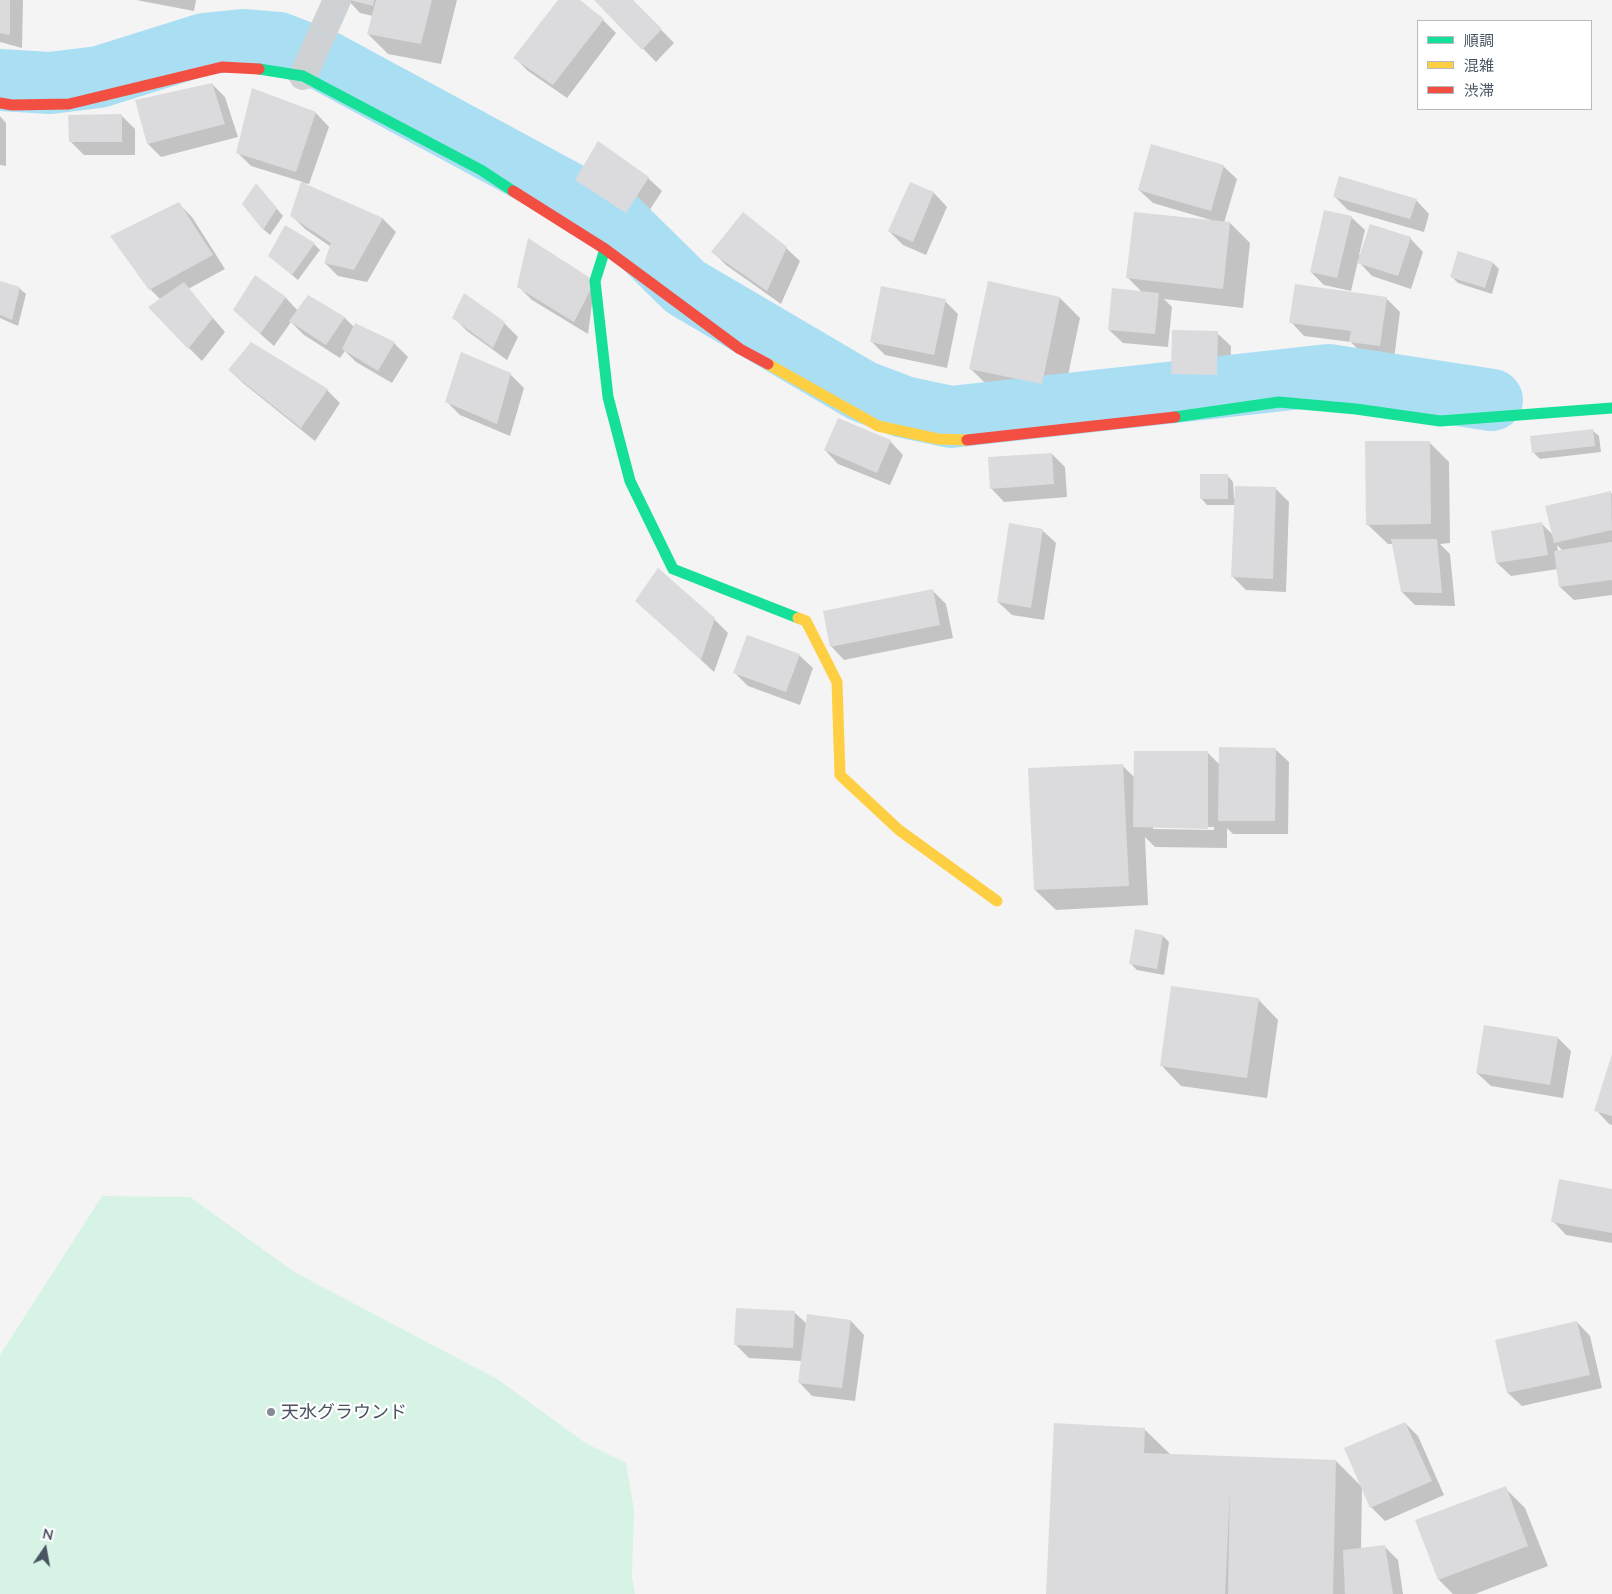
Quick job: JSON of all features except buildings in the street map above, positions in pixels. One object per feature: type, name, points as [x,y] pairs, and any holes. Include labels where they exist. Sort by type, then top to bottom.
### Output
[{"type":"street","points":[[305,71],[336,0]]},
{"type":"street","points":[[0,103],[12,105],[69,104],[222,67],[305,71],[481,170],[605,249],[740,350],[878,426],[938,439],[971,440],[1181,416],[1279,402],[1356,409],[1440,421],[1612,408]]},
{"type":"street","points":[[605,249],[596,281],[608,397],[630,481],[673,568],[806,621],[837,682],[840,775],[899,830],[997,900]]},
{"type":"green space","name":"天水グラウンド","points":[[102,1196],[190,1197],[296,1273],[497,1379],[587,1444],[626,1463],[634,1510],[632,1578],[635,1594],[0,1594],[0,1355]]},
{"type":"waterway","points":[[0,80],[50,83],[99,77],[204,44],[242,40],[279,43],[325,61],[615,218],[685,287],[862,391],[904,407],[951,417],[1328,375],[1492,400]]},
{"type":"traffic: fast","points":[[259,69],[303,76],[481,170],[513,191]]},
{"type":"traffic: fast","points":[[605,249],[595,281],[608,397],[630,481],[673,569],[798,618]]},
{"type":"traffic: fast","points":[[1175,417],[1279,402],[1356,409],[1440,421],[1612,408]]},
{"type":"traffic: slow","points":[[768,364],[878,426],[938,439],[967,440]]},
{"type":"traffic: slow","points":[[798,618],[806,621],[837,682],[840,775],[899,830],[997,901]]},
{"type":"traffic: jam","points":[[0,103],[12,105],[69,104],[222,67],[259,69]]},
{"type":"traffic: jam","points":[[513,191],[605,249],[740,349],[768,364]]},
{"type":"traffic: jam","points":[[967,440],[1175,417]]},
{"type":"place","name":"天水グラウンド","points":[[271,1412]]}]
